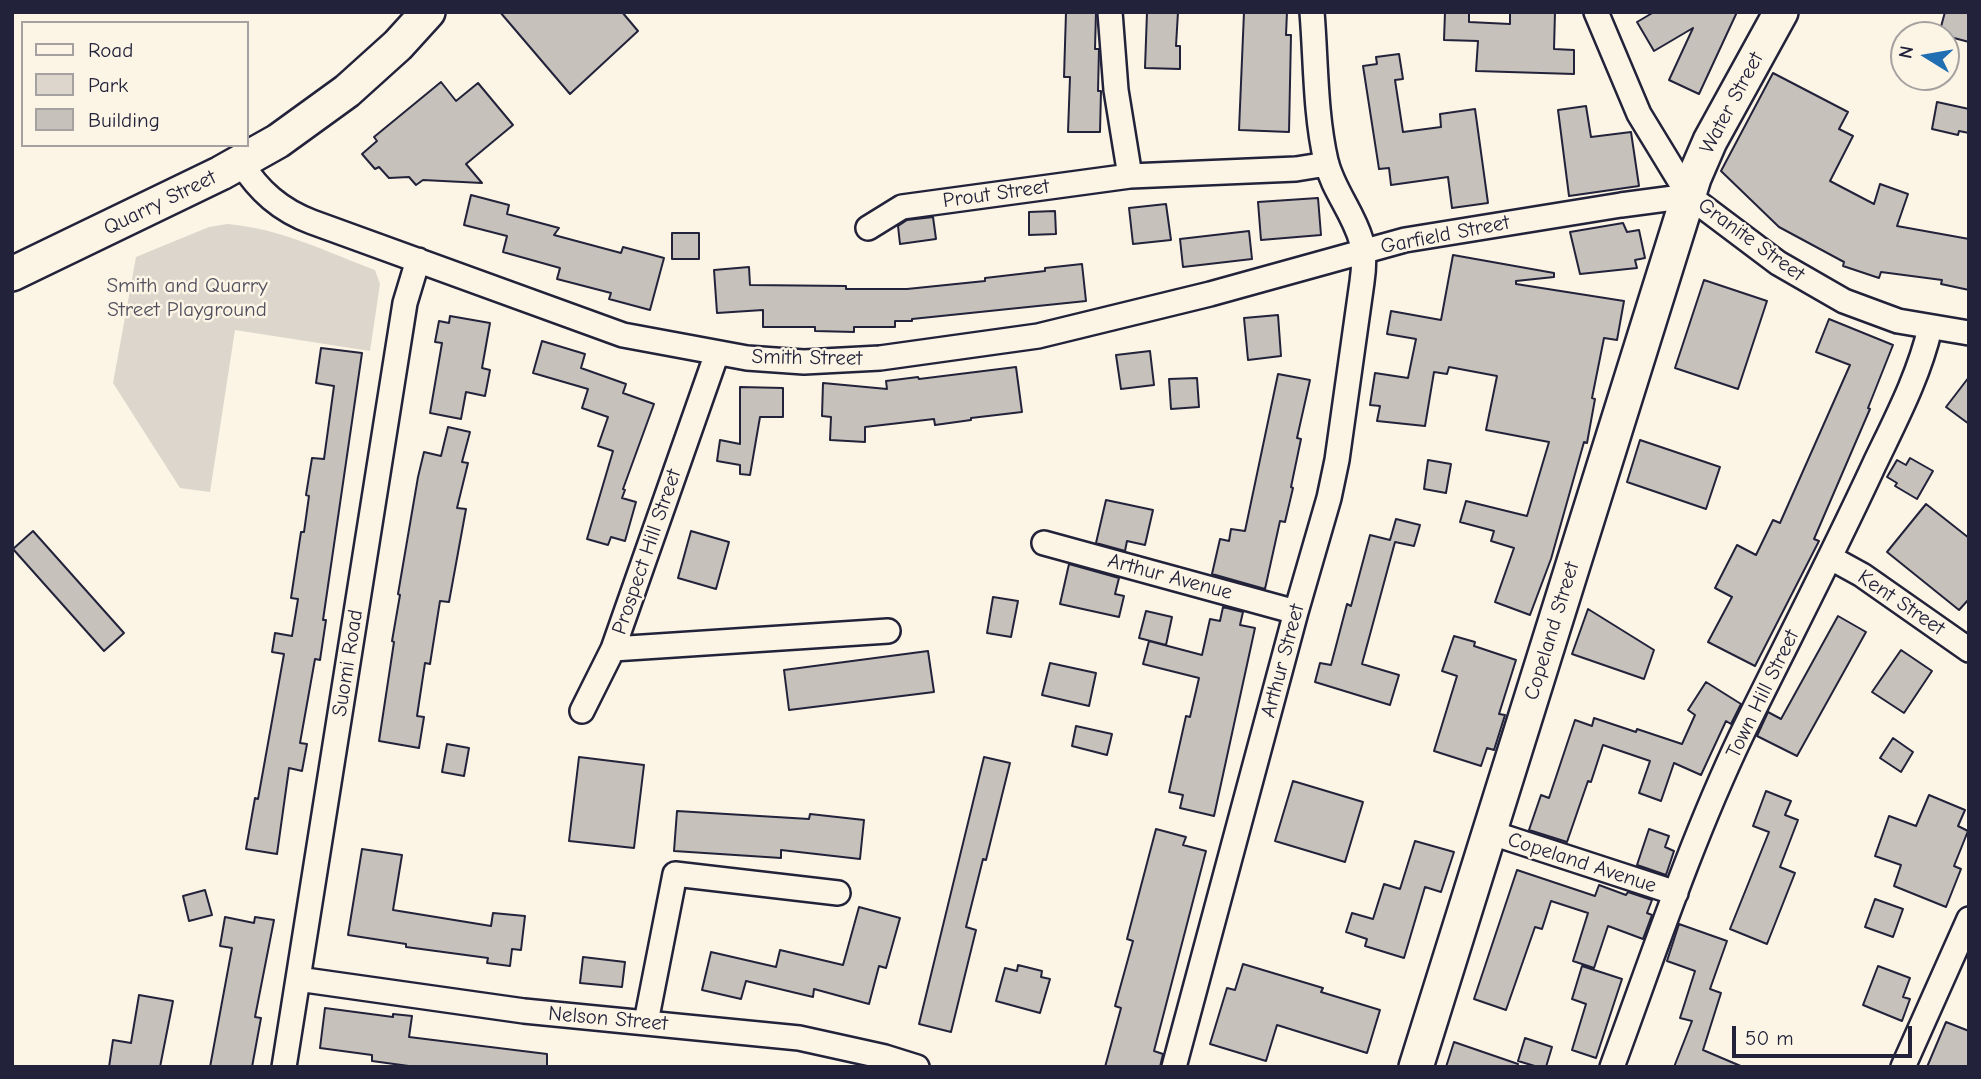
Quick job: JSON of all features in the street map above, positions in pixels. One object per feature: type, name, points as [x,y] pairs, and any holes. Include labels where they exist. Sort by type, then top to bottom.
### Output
[{"type":"main road","name":"Quarry Street","points":[[12,274],[241,163],[297,128],[347,91],[398,45],[428,12]]},
{"type":"main road","name":"Water Street","points":[[1689,196],[1698,166],[1710,141],[1781,12]]},
{"type":"main road","name":"Copeland Street","points":[[1416,1067],[1689,196]]},
{"type":"street","points":[[1110,12],[1116,90],[1129,176]]},
{"type":"street","name":"Garfield Street","points":[[1312,12],[1319,110],[1327,164],[1335,186],[1355,223],[1363,251],[1446,232],[1689,196]]},
{"type":"street","name":"Granite Street","points":[[1596,12],[1639,114],[1689,196],[1758,250],[1844,301],[1898,321],[1969,333]]},
{"type":"street","name":"Smith Street","points":[[241,163],[262,191],[289,212],[312,222],[622,335],[767,361],[817,362],[880,358],[1015,341],[1210,294],[1363,251]]},
{"type":"street","name":"Prout Street","points":[[868,228],[902,207],[1129,176],[1296,169],[1327,164]]},
{"type":"street","name":"Arthur Street","points":[[1174,1067],[1336,469],[1362,282],[1363,251]]},
{"type":"street","name":"Suomi Road","points":[[284,1067],[405,303],[418,260]]},
{"type":"street","name":"Town Hill Street","points":[[1612,1067],[1675,893],[1713,798],[1831,558],[1916,372],[1930,328]]},
{"type":"street","name":"Prospect Hill Street","points":[[717,353],[613,649],[888,631]]},
{"type":"street","name":"Arthur Avenue","points":[[1044,543],[1296,612]]},
{"type":"street","name":"Kent Street","points":[[1831,558],[1862,575],[1969,650]]},
{"type":"street","points":[[582,711],[613,649]]},
{"type":"street","name":"Copeland Avenue","points":[[1489,832],[1675,893]]},
{"type":"street","points":[[646,1022],[675,874],[838,893]]},
{"type":"street","points":[[1903,1067],[1969,919]]},
{"type":"street","name":"Nelson Street","points":[[298,979],[524,1011],[799,1038],[917,1067]]},
{"type":"green space","name":"Smith and Quarry Street Playground","points":[[227,224],[265,230],[375,270],[380,284],[370,351],[235,330],[210,492],[180,488],[113,383],[136,257],[209,227]]},
{"type":"building","points":[[500,12],[622,12],[638,31],[570,94]]},
{"type":"building","points":[[1066,12],[1096,12],[1095,49],[1099,49],[1098,91],[1101,91],[1100,132],[1068,132],[1070,77],[1064,77]]},
{"type":"building","points":[[1147,12],[1178,12],[1176,46],[1180,46],[1180,69],[1145,68]]},
{"type":"building","points":[[1244,12],[1287,12],[1286,35],[1291,35],[1289,132],[1239,130]]},
{"type":"building","points":[[1445,12],[1469,12],[1469,22],[1510,24],[1510,12],[1555,12],[1554,49],[1574,50],[1574,74],[1476,71],[1478,41],[1444,40]]},
{"type":"building","points":[[1654,12],[1737,12],[1699,94],[1669,80],[1693,28],[1654,51],[1637,22]]},
{"type":"building","points":[[1945,12],[1969,12],[1969,42],[1960,40],[1960,21],[1943,21]]},
{"type":"building","points":[[1399,54],[1403,79],[1395,80],[1403,132],[1441,127],[1440,114],[1475,109],[1488,203],[1452,208],[1448,177],[1391,185],[1389,168],[1379,169],[1363,66],[1377,64],[1376,57]]},
{"type":"building","points":[[1773,73],[1848,112],[1839,129],[1853,136],[1830,181],[1874,204],[1880,184],[1908,194],[1897,226],[1969,239],[1969,290],[1941,284],[1942,280],[1881,272],[1879,278],[1843,266],[1844,262],[1779,227],[1721,171]]},
{"type":"building","points":[[441,82],[456,101],[478,83],[513,125],[466,164],[482,183],[423,180],[416,185],[409,177],[389,178],[379,167],[375,169],[362,154],[377,141],[374,137]]},
{"type":"building","points":[[1937,102],[1969,109],[1969,133],[1959,131],[1958,135],[1932,129]]},
{"type":"building","points":[[1586,106],[1591,137],[1631,132],[1639,186],[1569,196],[1558,110]]},
{"type":"building","points":[[471,195],[509,205],[507,214],[559,228],[554,235],[621,253],[623,247],[664,258],[650,310],[609,299],[611,293],[557,279],[560,268],[503,252],[507,236],[464,225]]},
{"type":"building","points":[[1318,198],[1321,235],[1261,240],[1258,202]]},
{"type":"building","points":[[1166,204],[1171,240],[1133,244],[1129,208]]},
{"type":"building","points":[[1055,211],[1056,234],[1029,235],[1029,212]]},
{"type":"building","points":[[933,217],[936,239],[900,244],[898,226],[907,220]]},
{"type":"building","points":[[1623,223],[1627,232],[1639,230],[1645,258],[1635,260],[1637,268],[1580,274],[1570,232]]},
{"type":"building","points":[[1249,231],[1252,259],[1183,267],[1180,239]]},
{"type":"building","points":[[672,233],[699,233],[699,259],[672,259]]},
{"type":"building","points":[[1453,255],[1554,273],[1554,277],[1516,281],[1516,284],[1624,301],[1617,340],[1604,338],[1592,398],[1595,399],[1587,443],[1584,442],[1551,559],[1530,615],[1495,602],[1514,548],[1491,541],[1494,531],[1460,522],[1466,501],[1527,516],[1549,442],[1486,430],[1497,376],[1449,367],[1447,374],[1434,372],[1425,426],[1377,421],[1380,406],[1370,405],[1375,373],[1408,378],[1416,339],[1387,334],[1391,311],[1441,320]]},
{"type":"building","points":[[1082,264],[1086,301],[895,321],[895,327],[854,327],[854,332],[815,331],[815,327],[763,327],[763,310],[717,313],[714,270],[749,267],[750,285],[907,289],[985,281],[985,278]]},
{"type":"building","points":[[1704,280],[1767,301],[1738,389],[1675,368]]},
{"type":"building","points":[[1278,315],[1281,356],[1248,360],[1244,318]]},
{"type":"building","points":[[450,316],[490,323],[482,368],[490,370],[485,396],[466,392],[461,419],[430,413],[442,343],[435,342],[439,321],[449,323]]},
{"type":"building","points":[[1829,319],[1893,345],[1868,408],[1870,409],[1814,539],[1819,541],[1755,666],[1708,642],[1732,597],[1715,588],[1737,545],[1756,555],[1773,520],[1780,523],[1850,365],[1816,352]]},
{"type":"building","points":[[542,341],[585,354],[581,368],[626,384],[623,393],[654,404],[623,489],[622,498],[636,502],[625,541],[611,537],[608,545],[587,539],[613,451],[598,446],[608,417],[582,408],[588,389],[533,373]]},
{"type":"building","points":[[321,348],[362,353],[323,620],[326,620],[320,660],[315,659],[300,743],[307,744],[302,771],[289,768],[277,854],[246,849],[255,798],[258,799],[284,654],[272,652],[275,633],[292,636],[298,599],[291,598],[301,532],[304,532],[312,458],[324,459],[334,386],[316,383]]},
{"type":"building","points":[[1150,351],[1154,385],[1121,389],[1116,355]]},
{"type":"building","points":[[1016,367],[1022,412],[935,425],[934,419],[865,427],[865,442],[830,440],[831,417],[822,416],[823,383],[887,389],[886,381]]},
{"type":"building","points":[[1278,374],[1310,380],[1297,438],[1301,439],[1291,487],[1293,488],[1285,522],[1280,521],[1265,589],[1212,574],[1220,539],[1229,541],[1231,529],[1245,531]]},
{"type":"building","points":[[1969,377],[1969,424],[1946,407]]},
{"type":"building","points":[[1197,378],[1199,407],[1171,409],[1169,379]]},
{"type":"building","points":[[740,387],[783,388],[783,417],[760,417],[750,475],[740,474],[740,465],[717,461],[720,440],[740,444]]},
{"type":"building","points":[[448,427],[470,432],[462,462],[468,463],[457,508],[466,509],[449,602],[440,601],[430,664],[425,663],[417,716],[424,717],[419,748],[379,741],[394,642],[398,594],[418,477],[424,452],[441,456]]},
{"type":"building","points":[[1640,440],[1720,467],[1706,509],[1627,482]]},
{"type":"building","points":[[1910,458],[1933,471],[1917,499],[1895,486],[1897,483],[1887,477],[1897,460],[1906,465]]},
{"type":"building","points":[[1428,460],[1451,464],[1446,493],[1424,489]]},
{"type":"building","points":[[1106,500],[1153,510],[1145,545],[1127,541],[1125,551],[1096,543]]},
{"type":"building","points":[[1926,504],[1969,538],[1969,599],[1959,610],[1887,552]]},
{"type":"building","points":[[1396,519],[1420,525],[1414,546],[1395,542],[1362,664],[1399,675],[1390,705],[1315,682],[1320,663],[1331,665],[1347,604],[1351,606],[1370,535],[1390,540]]},
{"type":"building","points":[[33,531],[124,633],[104,651],[13,549]]},
{"type":"building","points":[[691,531],[729,542],[716,589],[678,578]]},
{"type":"building","points":[[1069,564],[1119,578],[1115,594],[1124,596],[1119,617],[1060,604]]},
{"type":"building","points":[[993,597],[1018,601],[1011,637],[987,633]]},
{"type":"building","points":[[1223,607],[1243,612],[1240,625],[1255,628],[1214,816],[1180,808],[1183,795],[1169,792],[1186,716],[1190,717],[1199,678],[1143,664],[1149,641],[1202,655],[1210,619],[1220,621]]},
{"type":"building","points":[[1588,609],[1654,650],[1644,679],[1572,654]]},
{"type":"building","points":[[1146,611],[1172,617],[1166,645],[1139,638]]},
{"type":"building","points":[[1838,616],[1866,632],[1797,756],[1757,736],[1768,712],[1781,719]]},
{"type":"building","points":[[1454,636],[1475,642],[1474,646],[1516,660],[1499,714],[1505,715],[1494,750],[1487,748],[1481,766],[1434,751],[1457,676],[1442,671]]},
{"type":"building","points":[[1901,650],[1932,671],[1904,713],[1872,692]]},
{"type":"building","points":[[928,651],[934,692],[789,710],[784,670]]},
{"type":"building","points":[[1050,663],[1096,673],[1089,706],[1042,695]]},
{"type":"building","points":[[1706,682],[1741,704],[1731,724],[1726,721],[1701,775],[1674,763],[1661,801],[1639,793],[1650,761],[1603,745],[1567,842],[1529,830],[1541,795],[1549,798],[1575,720],[1592,726],[1594,718],[1682,744],[1695,715],[1688,710]]},
{"type":"building","points":[[1076,726],[1112,734],[1107,755],[1072,746]]},
{"type":"building","points":[[1893,738],[1913,752],[1901,772],[1880,758]]},
{"type":"building","points":[[447,744],[469,748],[464,776],[442,772]]},
{"type":"building","points":[[579,757],[644,765],[634,848],[569,841]]},
{"type":"building","points":[[984,757],[1010,763],[966,927],[976,930],[951,1032],[919,1024]]},
{"type":"building","points":[[1293,781],[1363,802],[1345,862],[1275,841]]},
{"type":"building","points":[[1766,791],[1791,801],[1785,815],[1798,820],[1780,867],[1795,873],[1767,944],[1730,929],[1769,832],[1753,826]]},
{"type":"building","points":[[1929,795],[1965,810],[1958,826],[1968,831],[1954,866],[1961,869],[1946,907],[1894,886],[1901,865],[1875,856],[1889,816],[1916,826]]},
{"type":"building","points":[[677,811],[809,819],[810,814],[864,820],[860,859],[781,850],[781,858],[674,851]]},
{"type":"building","points":[[1156,829],[1186,837],[1183,845],[1206,851],[1154,1051],[1163,1054],[1160,1067],[1105,1067],[1121,1008],[1115,1006],[1133,941],[1127,939]]},
{"type":"building","points":[[1649,829],[1669,836],[1665,847],[1674,851],[1666,875],[1637,865]]},
{"type":"building","points":[[1415,841],[1454,852],[1441,892],[1425,887],[1404,958],[1365,946],[1367,939],[1346,932],[1352,913],[1373,919],[1384,884],[1400,889]]},
{"type":"building","points":[[362,849],[402,855],[393,910],[491,926],[493,913],[525,916],[521,950],[512,949],[510,966],[487,963],[488,958],[406,947],[406,944],[348,935]]},
{"type":"building","points":[[1517,870],[1595,896],[1599,885],[1626,895],[1628,892],[1652,900],[1647,913],[1652,915],[1643,939],[1608,926],[1594,968],[1573,961],[1588,913],[1551,901],[1542,929],[1535,927],[1506,1010],[1474,999]]},
{"type":"building","points":[[205,890],[212,915],[189,921],[183,896]]},
{"type":"building","points":[[1875,899],[1903,909],[1893,937],[1865,927]]},
{"type":"building","points":[[859,907],[900,918],[886,968],[879,966],[869,1004],[814,989],[813,997],[746,981],[741,999],[702,990],[711,952],[776,967],[780,950],[843,965]]},
{"type":"building","points":[[225,917],[254,923],[255,917],[274,920],[255,1017],[261,1018],[252,1067],[210,1067],[232,948],[220,946]]},
{"type":"building","points":[[1679,924],[1727,941],[1710,989],[1721,993],[1703,1050],[1743,1067],[1674,1067],[1692,1021],[1680,1018],[1695,971],[1667,961]]},
{"type":"building","points":[[583,957],[625,962],[622,987],[580,983]]},
{"type":"building","points":[[1243,964],[1323,988],[1321,992],[1380,1010],[1367,1053],[1277,1025],[1266,1061],[1210,1044],[1227,988],[1235,990]]},
{"type":"building","points":[[1018,965],[1042,971],[1041,977],[1050,979],[1040,1013],[996,1001],[1005,968],[1017,971]]},
{"type":"building","points":[[1582,966],[1622,979],[1596,1058],[1572,1050],[1586,1004],[1572,999]]},
{"type":"building","points":[[1878,966],[1910,978],[1903,997],[1910,999],[1902,1021],[1863,1005]]},
{"type":"building","points":[[139,995],[173,1001],[160,1067],[109,1067],[113,1040],[131,1043]]},
{"type":"building","points":[[325,1008],[393,1017],[393,1014],[412,1016],[409,1037],[547,1054],[547,1067],[416,1067],[372,1061],[372,1055],[320,1048]]},
{"type":"building","points":[[1946,1022],[1969,1031],[1969,1067],[1927,1067]]},
{"type":"building","points":[[1525,1038],[1552,1047],[1546,1067],[1518,1061]]},
{"type":"building","points":[[1454,1042],[1518,1064],[1517,1067],[1446,1067]]}]
